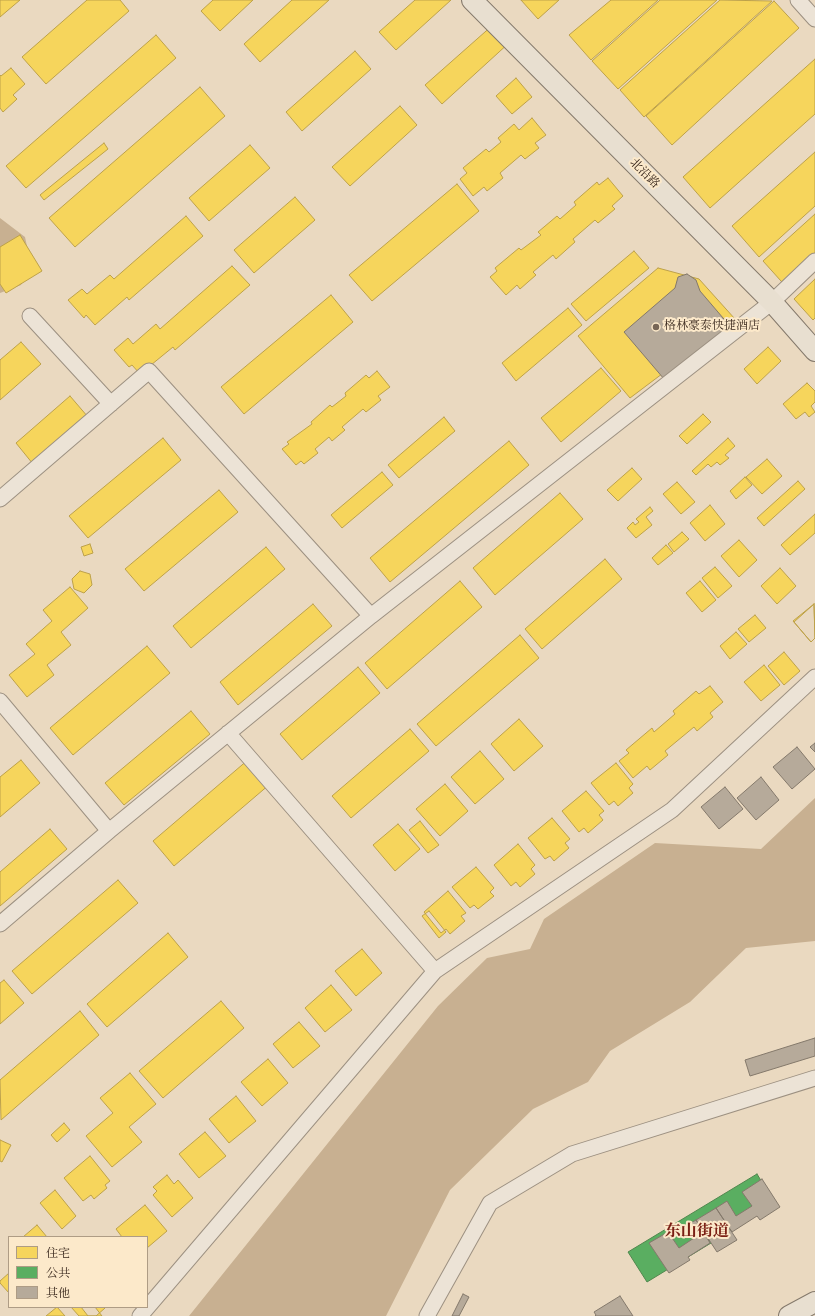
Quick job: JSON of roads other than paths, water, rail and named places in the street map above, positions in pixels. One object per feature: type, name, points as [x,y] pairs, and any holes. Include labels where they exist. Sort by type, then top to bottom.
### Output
[{"type":"main road","name":"北沿路","points":[[472,0],[772,302],[815,351]]},
{"type":"main road","points":[[789,1316],[815,1302]]},
{"type":"street","points":[[798,0],[815,19]]},
{"type":"street","points":[[0,924],[109,831],[371,616],[772,302],[815,261]]},
{"type":"street","points":[[30,316],[111,404]]},
{"type":"street","points":[[0,499],[149,371],[371,616]]},
{"type":"street","points":[[148,1307],[435,971],[672,810],[815,677]]},
{"type":"street","points":[[0,701],[109,831]]},
{"type":"street","points":[[228,733],[435,971]]},
{"type":"street","points":[[427,1316],[490,1203],[572,1154],[815,1078]]},
{"type":"street","points":[[140,1316],[147,1308]]},
{"type":"place","name":"格林豪泰快捷酒店","points":[[656,327]]},
{"type":"district","name":"东山街道","points":[[697,1233]]}]
